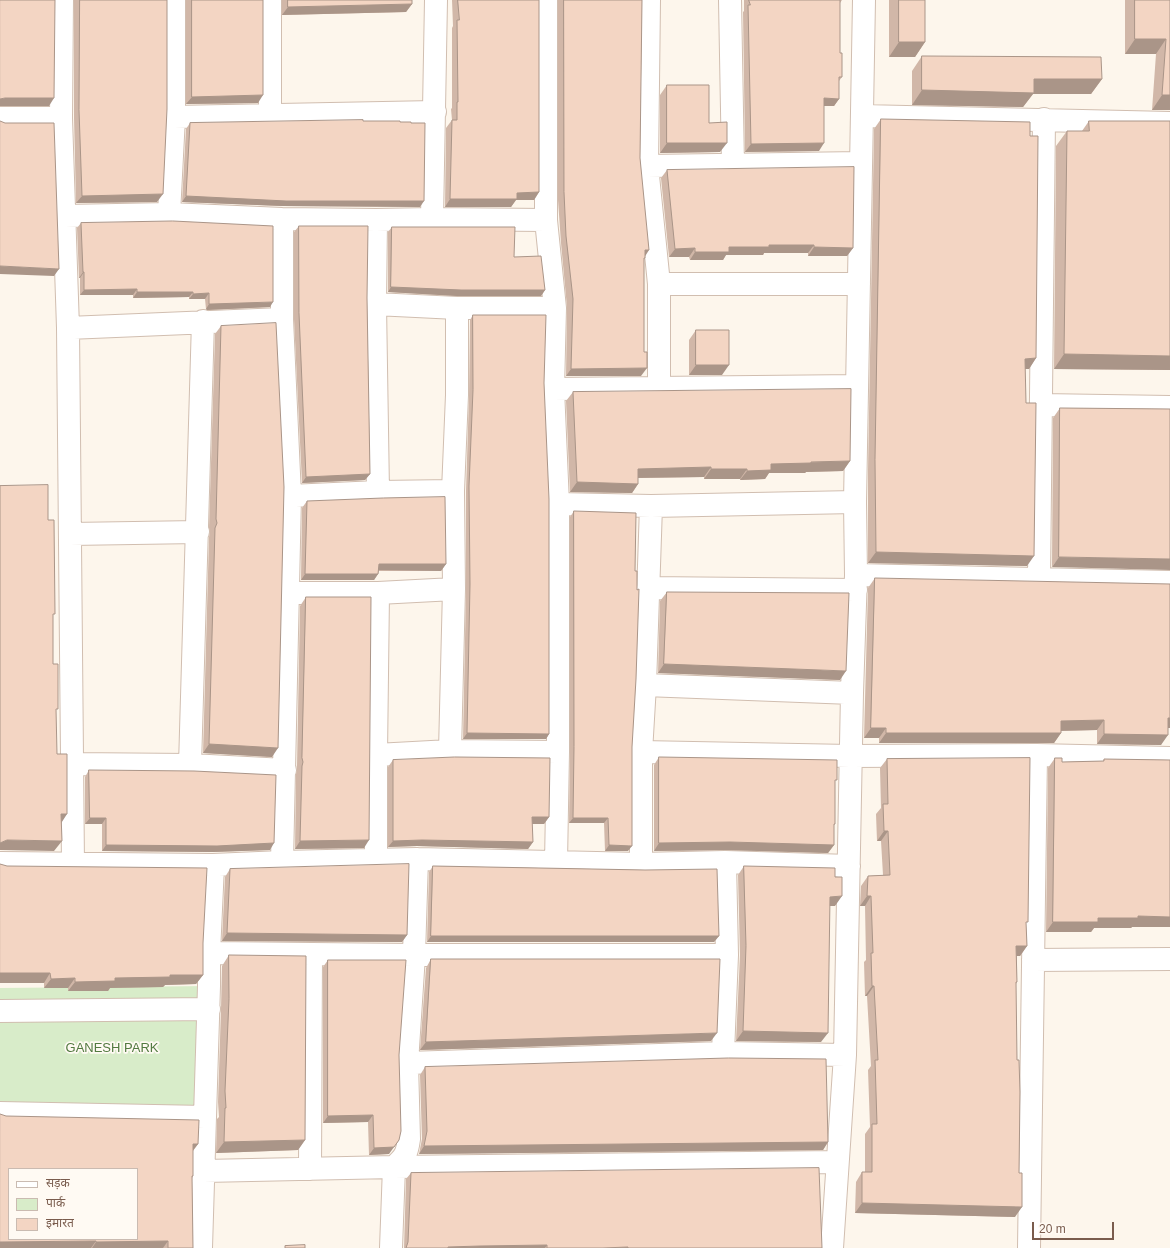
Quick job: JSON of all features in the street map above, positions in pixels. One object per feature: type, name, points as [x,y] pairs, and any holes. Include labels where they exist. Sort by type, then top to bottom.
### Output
[{"type":"street","points":[[62,0],[61,118],[68,328],[73,864]]},
{"type":"street","points":[[169,214],[174,117],[174,0]]},
{"type":"street","points":[[270,0],[270,115]]},
{"type":"street","points":[[432,219],[436,0]]},
{"type":"street","points":[[546,0],[546,220],[555,308],[553,389],[558,504],[558,752],[556,863]]},
{"type":"street","points":[[649,0],[647,166],[659,284],[659,388]]},
{"type":"street","points":[[730,0],[733,166]]},
{"type":"street","points":[[832,1248],[845,1055],[850,756],[856,582],[855,502],[864,0]]},
{"type":"street","points":[[174,117],[435,112]]},
{"type":"street","points":[[862,116],[1170,123]]},
{"type":"street","points":[[0,118],[61,118]]},
{"type":"street","points":[[1039,579],[1044,119]]},
{"type":"street","points":[[647,166],[733,166],[861,163]]},
{"type":"street","points":[[65,216],[169,214],[376,220],[546,220]]},
{"type":"street","points":[[282,218],[282,319],[290,496],[282,862]]},
{"type":"street","points":[[376,220],[375,304],[378,492]]},
{"type":"street","points":[[659,284],[859,284]]},
{"type":"street","points":[[375,304],[457,308],[555,308]]},
{"type":"street","points":[[450,751],[454,589],[453,492],[457,395],[457,308]]},
{"type":"street","points":[[68,328],[203,321],[282,319]]},
{"type":"street","points":[[190,765],[203,321]]},
{"type":"street","points":[[553,389],[857,386]]},
{"type":"street","points":[[1041,405],[1170,407]]},
{"type":"street","points":[[290,496],[378,492],[453,492]]},
{"type":"street","points":[[558,504],[651,506],[855,502]]},
{"type":"street","points":[[641,864],[641,752],[645,685],[651,506]]},
{"type":"street","points":[[70,534],[198,532]]},
{"type":"street","points":[[648,588],[856,582],[1039,579],[1170,582]]},
{"type":"street","points":[[289,593],[378,593],[454,589]]},
{"type":"street","points":[[376,860],[378,593]]},
{"type":"street","points":[[645,685],[852,693]]},
{"type":"street","points":[[376,755],[450,751],[558,752]]},
{"type":"street","points":[[641,752],[850,756],[1036,755],[1170,758]]},
{"type":"street","points":[[1029,1248],[1036,755]]},
{"type":"street","points":[[72,764],[190,765],[285,770]]},
{"type":"street","points":[[0,864],[213,865],[417,859],[641,864],[725,862],[849,866]]},
{"type":"street","points":[[390,1248],[394,1167],[404,1158],[408,1151],[409,1139],[407,1063],[414,955],[417,859]]},
{"type":"street","points":[[723,1053],[727,955],[725,862]]},
{"type":"street","points":[[201,1248],[209,1009],[209,953],[213,865]]},
{"type":"street","points":[[209,953],[414,955],[727,955]]},
{"type":"street","points":[[310,1169],[311,954]]},
{"type":"street","points":[[1033,960],[1170,959]]},
{"type":"street","points":[[0,1010],[209,1009]]},
{"type":"street","points":[[407,1063],[723,1053],[845,1055]]},
{"type":"street","points":[[0,1113],[205,1117]]},
{"type":"street","points":[[204,1171],[394,1167],[837,1162]]},
{"type":"green space","name":"GANESH PARK","points":[[209,986],[205,1108],[0,1109],[0,988]]},
{"type":"building","points":[[0,0],[55,0],[54,98],[0,99]]},
{"type":"building","points":[[80,0],[167,0],[167,109],[163,194],[82,196],[79,110]]},
{"type":"building","points":[[192,0],[263,0],[263,95],[192,97]]},
{"type":"building","points":[[288,0],[412,0],[412,4],[288,7]]},
{"type":"building","points":[[458,0],[539,0],[539,192],[517,193],[517,199],[450,199],[452,120],[457,120],[458,102]]},
{"type":"building","points":[[564,0],[642,0],[640,158],[649,250],[645,250],[644,258],[644,352],[647,352],[647,368],[571,369],[573,299],[566,236],[564,192]]},
{"type":"building","points":[[749,0],[840,0],[840,53],[842,53],[842,77],[839,77],[839,99],[824,98],[824,143],[751,144]]},
{"type":"building","points":[[899,0],[925,0],[925,42],[899,42]]},
{"type":"building","points":[[1135,0],[1170,0],[1170,95],[1162,95],[1166,39],[1135,39]]},
{"type":"building","points":[[922,56],[1101,57],[1102,79],[1034,79],[1034,93],[922,90]]},
{"type":"building","points":[[667,85],[709,85],[709,123],[727,122],[727,143],[667,143]]},
{"type":"building","points":[[881,119],[1030,122],[1030,136],[1038,136],[1036,358],[1025,359],[1026,403],[1036,403],[1034,556],[876,552],[875,460]]},
{"type":"building","points":[[363,120],[425,123],[424,201],[286,201],[186,196],[190,123]]},
{"type":"building","points":[[0,121],[5,123],[54,123],[59,269],[0,266]]},
{"type":"building","points":[[1089,121],[1170,121],[1170,356],[1064,354],[1067,131],[1089,131]]},
{"type":"building","points":[[854,167],[853,248],[814,247],[814,245],[769,245],[769,247],[729,247],[729,252],[695,252],[695,248],[675,249],[667,170]]},
{"type":"building","points":[[173,221],[273,226],[273,302],[209,304],[209,293],[193,294],[193,292],[137,292],[137,289],[84,290],[81,223]]},
{"type":"building","points":[[299,226],[368,226],[367,298],[370,474],[306,477],[299,313]]},
{"type":"building","points":[[392,227],[515,227],[514,257],[541,256],[545,290],[461,290],[391,287]]},
{"type":"building","points":[[473,315],[546,315],[544,383],[549,499],[549,734],[467,733],[470,584],[469,486],[473,390]]},
{"type":"building","points":[[276,323],[284,487],[278,748],[209,744],[215,528],[217,523],[221,326]]},
{"type":"building","points":[[696,330],[729,330],[729,365],[696,365]]},
{"type":"building","points":[[851,389],[850,461],[771,464],[771,470],[747,471],[747,469],[711,469],[711,467],[638,469],[638,484],[577,482],[573,392]]},
{"type":"building","points":[[1060,408],[1170,409],[1170,559],[1059,557]]},
{"type":"building","points":[[48,485],[48,520],[54,520],[55,614],[53,614],[53,664],[58,664],[58,709],[56,709],[57,754],[67,754],[67,814],[61,814],[62,841],[7,840],[0,843],[0,486]]},
{"type":"building","points":[[445,497],[446,564],[379,564],[378,574],[305,574],[307,501]]},
{"type":"building","points":[[574,511],[636,513],[635,571],[637,571],[637,590],[639,589],[632,747],[632,846],[609,845],[608,818],[573,818]]},
{"type":"building","points":[[875,578],[1170,584],[1170,718],[1168,718],[1168,735],[1104,734],[1104,720],[1061,721],[1061,733],[886,733],[886,728],[871,728]]},
{"type":"building","points":[[667,592],[849,593],[846,671],[664,664]]},
{"type":"building","points":[[306,597],[371,597],[369,840],[300,841]]},
{"type":"building","points":[[455,757],[550,758],[549,817],[532,817],[533,842],[422,840],[393,841],[393,760]]},
{"type":"building","points":[[659,757],[837,760],[837,780],[835,780],[834,845],[730,842],[659,843]]},
{"type":"building","points":[[1030,758],[1028,922],[1026,922],[1027,946],[1016,946],[1017,1060],[1019,1060],[1020,1092],[1019,1173],[1022,1173],[1022,1207],[862,1203],[862,1172],[872,1172],[872,1124],[877,1124],[875,1060],[878,1060],[874,986],[872,986],[871,953],[873,953],[871,896],[867,896],[868,876],[890,875],[888,831],[884,831],[883,804],[888,804],[887,759]]},
{"type":"building","points":[[1055,758],[1062,758],[1062,762],[1104,761],[1104,759],[1170,760],[1170,917],[1138,916],[1138,918],[1098,918],[1098,922],[1053,922]]},
{"type":"building","points":[[89,770],[194,771],[276,775],[274,843],[217,846],[106,845],[106,818],[90,818]]},
{"type":"building","points":[[0,864],[7,866],[207,868],[203,975],[115,978],[115,981],[75,982],[75,978],[51,979],[50,973],[0,973]]},
{"type":"building","points":[[409,864],[407,935],[227,933],[230,869]]},
{"type":"building","points":[[433,866],[645,870],[717,869],[719,936],[431,936]]},
{"type":"building","points":[[744,866],[835,868],[835,877],[842,877],[842,896],[830,897],[828,1033],[743,1031],[746,946]]},
{"type":"building","points":[[229,955],[306,956],[305,1140],[224,1142]]},
{"type":"building","points":[[431,959],[720,959],[717,1033],[426,1042]]},
{"type":"building","points":[[328,960],[406,960],[399,1055],[401,1131],[399,1140],[394,1147],[374,1148],[373,1115],[328,1116]]},
{"type":"building","points":[[729,1058],[826,1059],[828,1142],[424,1146],[427,1131],[425,1067]]},
{"type":"building","points":[[0,1114],[6,1116],[199,1120],[198,1144],[193,1144],[193,1248],[168,1248],[168,1241],[0,1242]]},
{"type":"building","points":[[819,1168],[822,1248],[547,1248],[547,1245],[406,1248],[408,1242],[411,1173]]},
{"type":"building","points":[[305,1245],[305,1248],[285,1248],[285,1246]]}]
